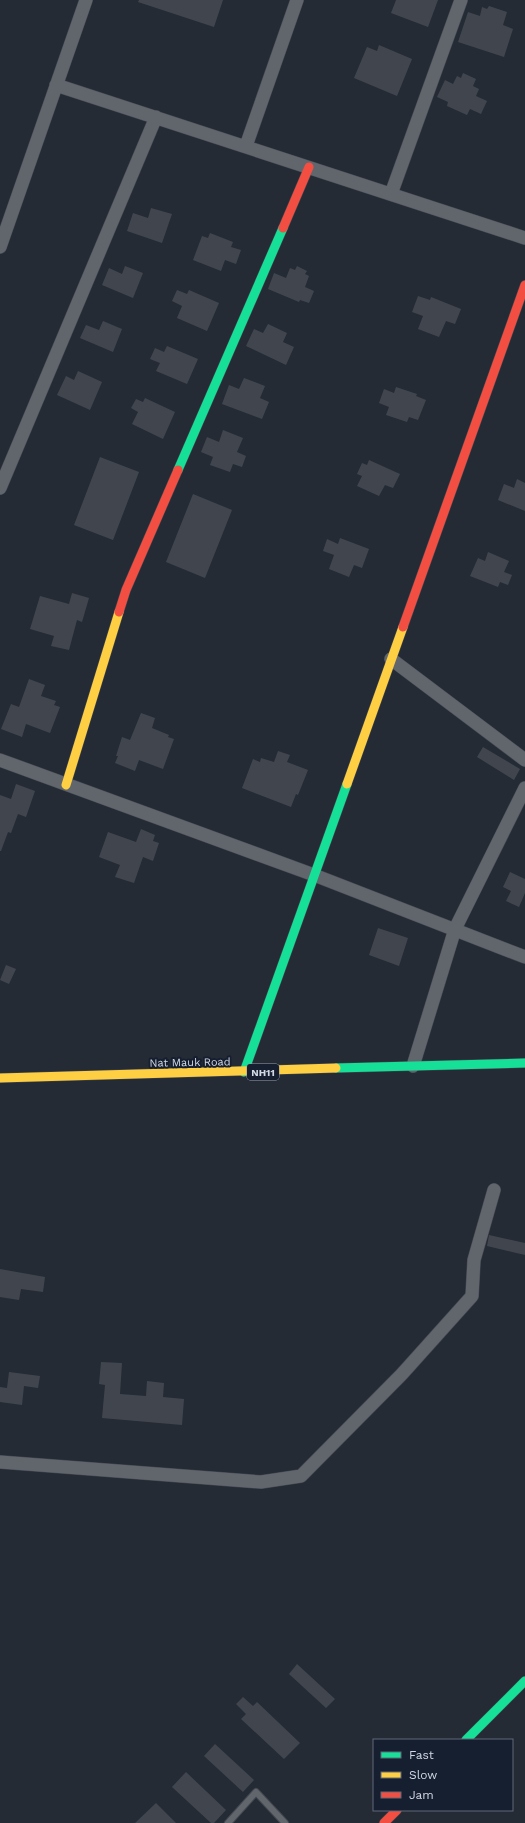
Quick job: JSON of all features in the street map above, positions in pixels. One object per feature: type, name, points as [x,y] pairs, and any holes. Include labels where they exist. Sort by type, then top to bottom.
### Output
[{"type":"main road","points":[[66,784],[126,590],[309,167]]},
{"type":"main road","points":[[244,1072],[525,285]]},
{"type":"main road","name":"Nat Mauk Road","points":[[0,1078],[525,1063]]},
{"type":"main road","points":[[467,1739],[525,1681]]},
{"type":"main road","points":[[384,1823],[396,1811]]},
{"type":"street","points":[[0,247],[86,0]]},
{"type":"street","points":[[246,146],[296,0]]},
{"type":"street","points":[[391,194],[461,0]]},
{"type":"street","points":[[56,85],[525,238]]},
{"type":"street","points":[[0,488],[156,117]]},
{"type":"street","points":[[391,659],[525,760]]},
{"type":"street","points":[[0,760],[314,875],[525,957]]},
{"type":"street","points":[[413,1066],[455,929],[525,788]]},
{"type":"street","points":[[0,1462],[261,1482],[301,1476],[402,1374],[472,1296],[474,1260],[494,1190]]},
{"type":"lane","points":[[228,1823],[256,1792],[285,1823]]},
{"type":"building","points":[[139,0],[223,0],[214,27],[138,2]]},
{"type":"building","points":[[396,0],[438,0],[428,27],[391,13]]},
{"type":"building","points":[[489,6],[507,12],[503,25],[513,29],[504,57],[458,42],[468,12],[480,16],[482,7],[487,9]]},
{"type":"building","points":[[379,45],[412,59],[397,96],[354,78],[367,47],[377,51]]},
{"type":"building","points":[[463,73],[476,79],[473,86],[479,89],[476,96],[487,101],[481,114],[470,109],[467,115],[447,106],[448,102],[437,97],[445,80],[453,84],[457,76],[461,78]]},
{"type":"building","points":[[151,208],[172,214],[162,243],[127,231],[133,213],[148,218]]},
{"type":"building","points":[[210,233],[233,242],[231,247],[241,250],[236,264],[225,260],[221,271],[193,260],[202,236],[208,238]]},
{"type":"building","points":[[125,266],[143,273],[133,298],[102,285],[109,268],[122,274]]},
{"type":"building","points":[[297,266],[307,271],[305,274],[309,276],[305,287],[314,291],[309,303],[300,300],[299,302],[268,289],[274,273],[286,278],[290,268],[295,270]]},
{"type":"building","points":[[177,290],[187,294],[189,290],[219,303],[207,331],[177,318],[182,306],[172,301]]},
{"type":"building","points":[[418,296],[430,300],[431,297],[461,309],[455,324],[446,321],[439,337],[418,329],[423,316],[412,312]]},
{"type":"building","points":[[103,321],[122,329],[113,352],[80,338],[86,325],[99,330]]},
{"type":"building","points":[[268,324],[287,333],[283,342],[294,347],[286,365],[246,346],[254,329],[263,333]]},
{"type":"building","points":[[167,346],[198,359],[187,384],[156,371],[160,363],[150,359],[155,348],[164,352]]},
{"type":"building","points":[[78,371],[102,382],[90,410],[57,395],[66,376],[74,380]]},
{"type":"building","points":[[244,378],[265,386],[260,398],[269,402],[262,419],[222,404],[229,385],[239,389]]},
{"type":"building","points":[[396,387],[417,394],[416,396],[426,400],[418,420],[409,417],[407,422],[386,415],[389,407],[379,403],[384,389],[394,393]]},
{"type":"building","points":[[145,398],[175,412],[163,439],[132,424],[138,412],[131,408],[136,399],[143,402]]},
{"type":"building","points":[[223,430],[243,438],[237,452],[246,456],[242,467],[233,464],[230,472],[210,465],[213,457],[201,452],[207,437],[219,442]]},
{"type":"building","points":[[100,457],[139,472],[113,540],[74,525]]},
{"type":"building","points":[[369,460],[400,474],[393,488],[385,485],[379,496],[357,486],[362,476],[357,474],[362,463],[367,465]]},
{"type":"building","points":[[517,479],[525,483],[525,511],[498,500],[504,484],[514,488]]},
{"type":"building","points":[[193,494],[232,510],[205,578],[166,562]]},
{"type":"building","points":[[340,538],[369,549],[362,568],[354,565],[349,577],[329,569],[334,555],[323,551],[327,539],[338,544]]},
{"type":"building","points":[[488,552],[509,561],[504,572],[512,575],[508,585],[500,582],[498,587],[470,576],[478,558],[485,561]]},
{"type":"building","points":[[72,593],[89,598],[82,622],[77,620],[69,650],[51,646],[54,636],[30,629],[40,596],[69,604]]},
{"type":"building","points":[[29,679],[45,685],[41,696],[56,701],[54,705],[60,707],[50,733],[26,724],[22,737],[1,729],[11,704],[19,707]]},
{"type":"building","points":[[141,713],[155,718],[152,728],[169,735],[168,737],[174,739],[163,769],[139,760],[135,771],[115,763],[122,737],[130,740]]},
{"type":"building","points":[[483,747],[520,769],[514,780],[477,757]]},
{"type":"building","points":[[278,751],[290,755],[287,762],[308,770],[298,795],[296,794],[291,807],[242,788],[253,759],[260,762],[261,758],[274,762]]},
{"type":"building","points":[[16,784],[35,791],[26,817],[18,814],[11,833],[8,832],[0,851],[0,795],[11,799]]},
{"type":"building","points":[[141,829],[155,835],[153,841],[159,843],[153,861],[143,857],[134,883],[115,877],[120,865],[99,857],[108,832],[136,842]]},
{"type":"building","points":[[510,872],[525,879],[525,893],[519,907],[506,901],[511,891],[503,887]]},
{"type":"building","points":[[378,928],[408,938],[399,966],[369,955]]},
{"type":"building","points":[[6,965],[16,969],[9,984],[0,980]]},
{"type":"building","points":[[489,1235],[525,1243],[525,1255],[487,1246]]},
{"type":"building","points":[[0,1269],[45,1277],[43,1292],[21,1289],[19,1300],[0,1297]]},
{"type":"building","points":[[101,1362],[122,1363],[120,1394],[146,1396],[147,1381],[164,1383],[163,1397],[184,1399],[182,1425],[102,1418],[105,1385],[99,1384]]},
{"type":"building","points":[[9,1372],[40,1376],[38,1388],[24,1386],[22,1405],[0,1402],[0,1387],[7,1388]]},
{"type":"building","points":[[297,1664],[335,1699],[326,1708],[289,1674]]},
{"type":"building","points":[[243,1697],[253,1706],[257,1702],[300,1743],[284,1759],[241,1719],[246,1714],[236,1704]]},
{"type":"building","points":[[215,1744],[254,1780],[243,1792],[204,1756]]},
{"type":"building","points":[[186,1772],[226,1810],[214,1823],[211,1823],[172,1787]]},
{"type":"building","points":[[156,1803],[176,1823],[135,1823]]},
{"type":"traffic: fast","points":[[178,470],[283,228]]},
{"type":"traffic: fast","points":[[244,1072],[347,784]]},
{"type":"traffic: fast","points":[[336,1068],[525,1063]]},
{"type":"traffic: fast","points":[[467,1739],[525,1681]]},
{"type":"traffic: slow","points":[[66,785],[119,612]]},
{"type":"traffic: slow","points":[[347,784],[403,627]]},
{"type":"traffic: slow","points":[[0,1078],[336,1068]]},
{"type":"traffic: jam","points":[[283,228],[309,167]]},
{"type":"traffic: jam","points":[[403,627],[525,285]]},
{"type":"traffic: jam","points":[[119,612],[126,590],[178,470]]},
{"type":"traffic: jam","points":[[384,1823],[396,1811]]}]
